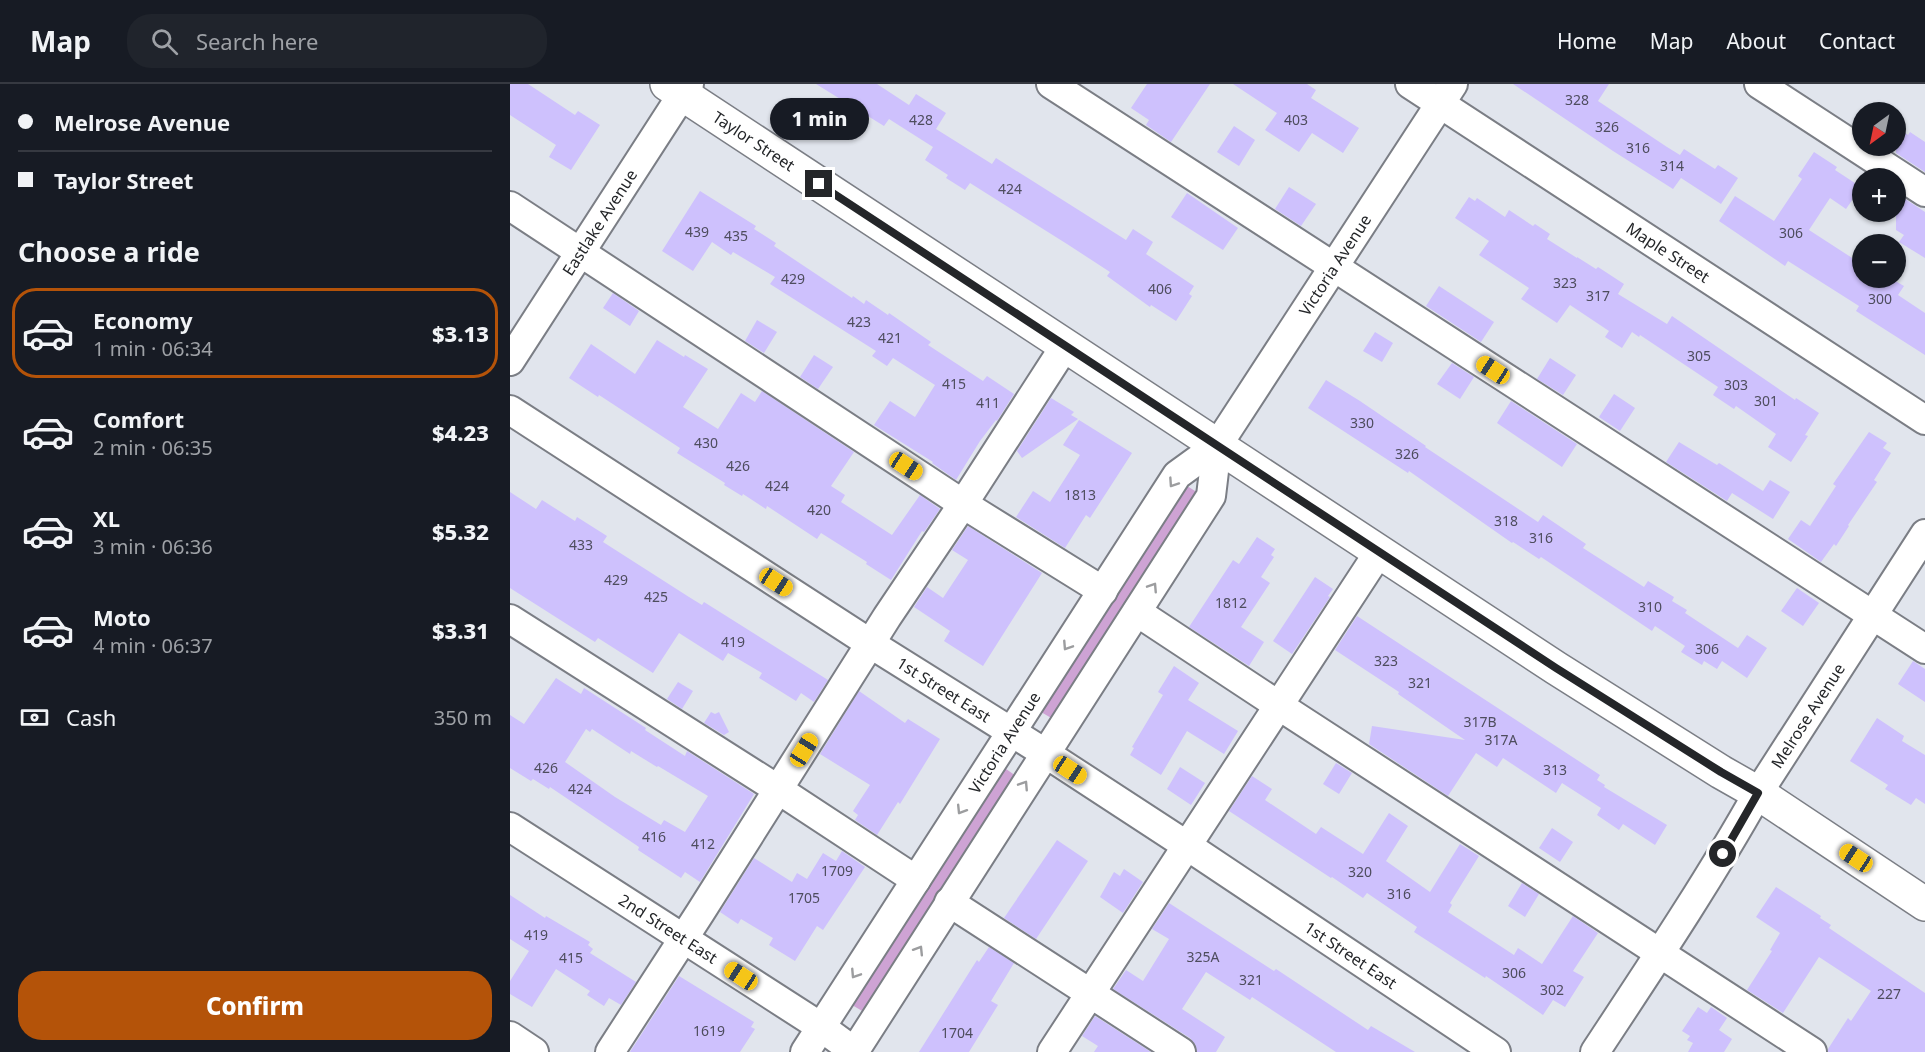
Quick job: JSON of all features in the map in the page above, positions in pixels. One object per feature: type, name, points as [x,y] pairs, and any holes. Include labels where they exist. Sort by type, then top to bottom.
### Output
[{"type":"main road","name":"Taylor Street","points":[[680,87],[1217,446],[1556,668],[1758,793],[1925,904]]},
{"type":"street","points":[[1051,84],[1925,649]]},
{"type":"street","name":"Maple Street","points":[[1410,84],[1447,94],[1925,420]]},
{"type":"street","points":[[1759,84],[1925,192]]},
{"type":"street","name":"Eastlake Avenue","points":[[510,361],[680,87]]},
{"type":"street","name":"Victoria Avenue","points":[[805,1052],[1177,475],[1217,446],[1447,94]]},
{"type":"street","points":[[510,206],[963,504],[1103,591]]},
{"type":"street","points":[[610,1052],[779,790],[887,617],[1065,346]]},
{"type":"street","name":"1st Street East","points":[[510,410],[871,645],[1045,753],[1496,1052]]},
{"type":"street","name":"Victoria Avenue","points":[[854,1052],[1211,496],[1217,446]]},
{"type":"street","name":"Melrose Avenue","points":[[1595,1052],[1925,534]]},
{"type":"street","points":[[1052,1052],[1379,552]]},
{"type":"street","points":[[1137,612],[1812,1052]]},
{"type":"street","points":[[510,619],[916,880]]},
{"type":"street","name":"2nd Street East","points":[[510,826],[821,1027],[854,1052]]},
{"type":"street","points":[[949,902],[1180,1052]]},
{"type":"street","points":[[510,1036],[534,1052]]},
{"type":"shaded area","points":[[1187,486],[1200,494],[1053,719],[1041,712],[1183,487]]},
{"type":"shaded area","points":[[1006,769],[1016,776],[864,1012],[852,1005],[851,1001],[1001,770]]},
{"type":"building","points":[[510,84],[528,84],[575,115],[578,111],[600,125],[571,170],[549,157],[556,145],[510,115]]},
{"type":"building","points":[[816,84],[877,84],[909,105],[916,94],[946,113],[936,129],[992,164],[996,158],[1126,240],[1133,229],[1153,242],[1146,254],[1194,286],[1189,294],[1192,296],[1176,321],[1151,305],[1150,307],[1107,276],[1110,272],[1067,244],[970,183],[965,190],[946,178],[948,175],[925,160],[933,147],[889,119],[884,126]]},
{"type":"building","points":[[1147,84],[1210,84],[1171,142],[1146,125],[1149,120],[1131,108]]},
{"type":"building","points":[[1233,84],[1307,84],[1316,90],[1311,98],[1359,128],[1343,153],[1312,133],[1299,152],[1265,130],[1277,113]]},
{"type":"building","points":[[1513,84],[1609,84],[1598,101],[1680,155],[1684,149],[1715,169],[1718,165],[1738,178],[1721,204],[1681,178],[1673,189]]},
{"type":"building","points":[[1234,126],[1255,140],[1239,166],[1217,152]]},
{"type":"building","points":[[1910,132],[1925,142],[1925,172],[1901,156],[1906,156],[1906,134],[1908,135]]},
{"type":"building","points":[[1814,152],[1837,167],[1835,170],[1852,181],[1852,200],[1846,209],[1830,198],[1809,230],[1852,258],[1852,288],[1903,288],[1898,295],[1925,313],[1925,355],[1856,311],[1859,306],[1788,261],[1785,266],[1719,221],[1735,196],[1774,221],[1802,179],[1798,176]]},
{"type":"building","points":[[1289,187],[1316,204],[1301,226],[1275,209]]},
{"type":"building","points":[[700,191],[756,226],[754,229],[776,243],[774,246],[852,298],[853,296],[864,304],[866,300],[888,315],[889,313],[931,342],[928,345],[983,381],[987,376],[1014,394],[997,421],[980,441],[956,480],[933,462],[874,425],[890,401],[915,417],[935,385],[893,358],[887,366],[872,356],[876,351],[770,284],[775,277],[733,252],[731,255],[712,242],[693,271],[662,251]]},
{"type":"building","points":[[1187,193],[1238,228],[1223,250],[1171,217]]},
{"type":"building","points":[[1469,197],[1475,201],[1477,198],[1505,217],[1509,210],[1533,226],[1535,224],[1550,234],[1547,239],[1624,284],[1618,294],[1667,324],[1672,316],[1795,400],[1796,398],[1819,413],[1805,435],[1808,436],[1791,462],[1768,447],[1776,434],[1736,406],[1734,409],[1713,395],[1718,387],[1640,335],[1639,337],[1632,332],[1622,348],[1605,337],[1609,331],[1570,305],[1557,323],[1521,299],[1529,288],[1479,255],[1489,241],[1455,218]]},
{"type":"building","points":[[1906,200],[1925,212],[1925,258],[1906,246],[1906,234],[1896,230],[1896,222],[1906,222]]},
{"type":"building","points":[[1439,286],[1494,322],[1481,342],[1426,306]]},
{"type":"building","points":[[613,293],[639,311],[630,326],[603,308]]},
{"type":"building","points":[[757,320],[777,332],[764,353],[745,341]]},
{"type":"building","points":[[1375,332],[1393,343],[1382,362],[1363,351]]},
{"type":"building","points":[[657,340],[708,369],[683,407],[718,429],[741,393],[755,402],[762,391],[854,452],[831,486],[845,495],[841,502],[892,535],[920,495],[940,509],[924,532],[922,531],[891,580],[821,533],[817,539],[767,506],[766,509],[724,485],[725,483],[677,453],[680,448],[569,378],[591,344],[635,374]]},
{"type":"building","points":[[814,355],[833,367],[818,389],[800,377]]},
{"type":"building","points":[[1550,358],[1576,375],[1563,395],[1537,379]]},
{"type":"building","points":[[1452,363],[1474,377],[1460,399],[1437,384]]},
{"type":"building","points":[[1326,380],[1538,522],[1543,515],[1586,544],[1583,548],[1644,587],[1648,581],[1674,597],[1672,601],[1687,610],[1685,613],[1738,648],[1747,635],[1767,648],[1747,678],[1722,661],[1717,669],[1704,661],[1702,665],[1681,652],[1685,646],[1655,626],[1652,631],[1541,557],[1539,559],[1512,543],[1409,471],[1408,473],[1308,408]]},
{"type":"building","points":[[1614,394],[1635,408],[1620,431],[1599,417]]},
{"type":"building","points":[[1051,398],[1074,412],[1071,415],[1078,419],[1022,458],[1017,451]]},
{"type":"building","points":[[1511,401],[1577,444],[1562,467],[1497,423]]},
{"type":"building","points":[[1079,420],[1132,453],[1090,518],[1086,515],[1065,548],[1016,517],[1033,491],[1050,502],[1080,455],[1063,445]]},
{"type":"building","points":[[1869,432],[1887,443],[1883,448],[1891,453],[1874,480],[1877,482],[1849,526],[1836,546],[1834,544],[1821,562],[1788,539],[1801,520],[1810,526],[1836,486],[1833,484]]},
{"type":"building","points":[[1679,442],[1717,465],[1719,463],[1763,491],[1770,480],[1790,492],[1773,519],[1732,493],[1727,501],[1666,462]]},
{"type":"building","points":[[510,492],[536,509],[542,500],[575,521],[577,517],[607,536],[603,542],[702,605],[704,602],[828,680],[814,702],[801,693],[796,701],[759,678],[762,673],[728,653],[723,661],[679,633],[653,673],[598,638],[595,642],[510,588]]},
{"type":"building","points":[[968,526],[1042,573],[983,666],[944,641],[950,631],[914,607],[927,587],[943,598],[968,560],[952,550]]},
{"type":"building","points":[[1257,537],[1275,549],[1271,555],[1274,557],[1261,577],[1270,583],[1241,627],[1264,642],[1249,666],[1189,627],[1233,560],[1239,564]]},
{"type":"building","points":[[1315,577],[1333,589],[1292,654],[1273,641]]},
{"type":"building","points":[[1797,588],[1819,603],[1803,626],[1781,611]]},
{"type":"building","points":[[1357,616],[1600,775],[1597,780],[1605,785],[1604,787],[1667,825],[1655,845],[1623,824],[1619,830],[1597,815],[1601,808],[1562,783],[1556,793],[1503,758],[1497,767],[1476,753],[1448,796],[1369,744],[1372,726],[1465,740],[1398,694],[1399,692],[1335,650]]},
{"type":"building","points":[[1913,661],[1925,669],[1925,702],[1898,684]]},
{"type":"building","points":[[1174,666],[1199,683],[1188,700],[1238,731],[1224,754],[1187,731],[1161,775],[1130,755],[1134,748],[1132,747],[1163,695],[1158,692]]},
{"type":"building","points":[[556,678],[581,694],[584,688],[685,756],[687,751],[754,794],[700,882],[685,872],[681,878],[550,787],[549,789],[533,779],[531,781],[510,768],[510,715],[524,724]],"holes":[[[586,729],[590,732],[592,729],[630,754],[631,751],[708,796],[685,832],[664,820],[661,825],[615,797],[565,762]]]},
{"type":"building","points":[[678,682],[693,691],[682,709],[667,699]]},
{"type":"building","points":[[859,691],[905,723],[908,719],[940,739],[900,804],[898,802],[877,835],[855,820],[858,815],[853,811],[870,785],[820,754]]},
{"type":"building","points":[[711,712],[715,714],[719,712],[729,732],[724,735],[704,723]]},
{"type":"building","points":[[1877,718],[1904,736],[1902,741],[1925,755],[1925,804],[1916,798],[1911,805],[1885,789],[1888,785],[1850,761]]},
{"type":"building","points":[[1336,763],[1352,773],[1339,794],[1323,784]]},
{"type":"building","points":[[1180,767],[1205,783],[1191,805],[1167,789]]},
{"type":"building","points":[[1252,776],[1272,789],[1265,800],[1316,834],[1321,827],[1363,854],[1389,813],[1408,826],[1386,861],[1430,892],[1460,844],[1479,856],[1450,903],[1452,905],[1448,912],[1514,955],[1518,948],[1542,964],[1573,916],[1598,933],[1573,971],[1584,977],[1565,1007],[1553,1000],[1543,1015],[1486,976],[1485,978],[1414,932],[1417,927],[1367,893],[1363,898],[1229,811]]},
{"type":"building","points":[[1552,828],[1573,842],[1560,862],[1539,848]]},
{"type":"building","points":[[1057,840],[1088,861],[1036,939],[1004,918]]},
{"type":"building","points":[[842,851],[865,867],[823,930],[817,926],[795,961],[769,945],[773,938],[741,919],[738,924],[720,912],[754,858],[792,882],[797,873],[807,879],[823,853],[836,861]]},
{"type":"building","points":[[1124,869],[1143,882],[1123,913],[1100,897],[1114,872],[1120,876]]},
{"type":"building","points":[[1522,883],[1539,894],[1525,917],[1508,906]]},
{"type":"building","points":[[1776,887],[1821,916],[1820,918],[1831,925],[1829,928],[1925,993],[1925,1052],[1828,1052],[1848,1018],[1851,1021],[1871,991],[1819,957],[1783,1013],[1747,990],[1772,951],[1770,950],[1780,933],[1756,917]]},
{"type":"building","points":[[510,895],[545,918],[546,916],[590,942],[588,945],[593,949],[590,953],[636,982],[621,1005],[609,998],[604,1006],[587,995],[590,991],[556,969],[532,1007],[510,994],[510,981],[529,951],[510,939]]},
{"type":"building","points":[[1169,903],[1274,971],[1276,969],[1368,1030],[1371,1026],[1415,1052],[1336,1052],[1252,997],[1250,1000],[1206,972],[1182,1009],[1225,1037],[1216,1052],[1197,1052],[1190,1038],[1113,989],[1126,970],[1143,981],[1169,939],[1152,929]]},
{"type":"building","points":[[989,947],[1014,963],[991,1001],[998,1005],[969,1052],[919,1052],[977,960],[979,962]]},
{"type":"building","points":[[679,976],[754,1022],[751,1027],[755,1029],[740,1052],[630,1052]]},
{"type":"building","points":[[1698,1007],[1707,1013],[1711,1007],[1727,1018],[1719,1030],[1732,1039],[1724,1052],[1688,1052],[1693,1043],[1687,1040],[1690,1036],[1682,1031]]},
{"type":"building","points":[[1095,1016],[1151,1052],[1094,1052],[1098,1046],[1082,1036]]},
{"type":"route","points":[[819,184],[1556,668],[1758,793],[1723,854]]}]
